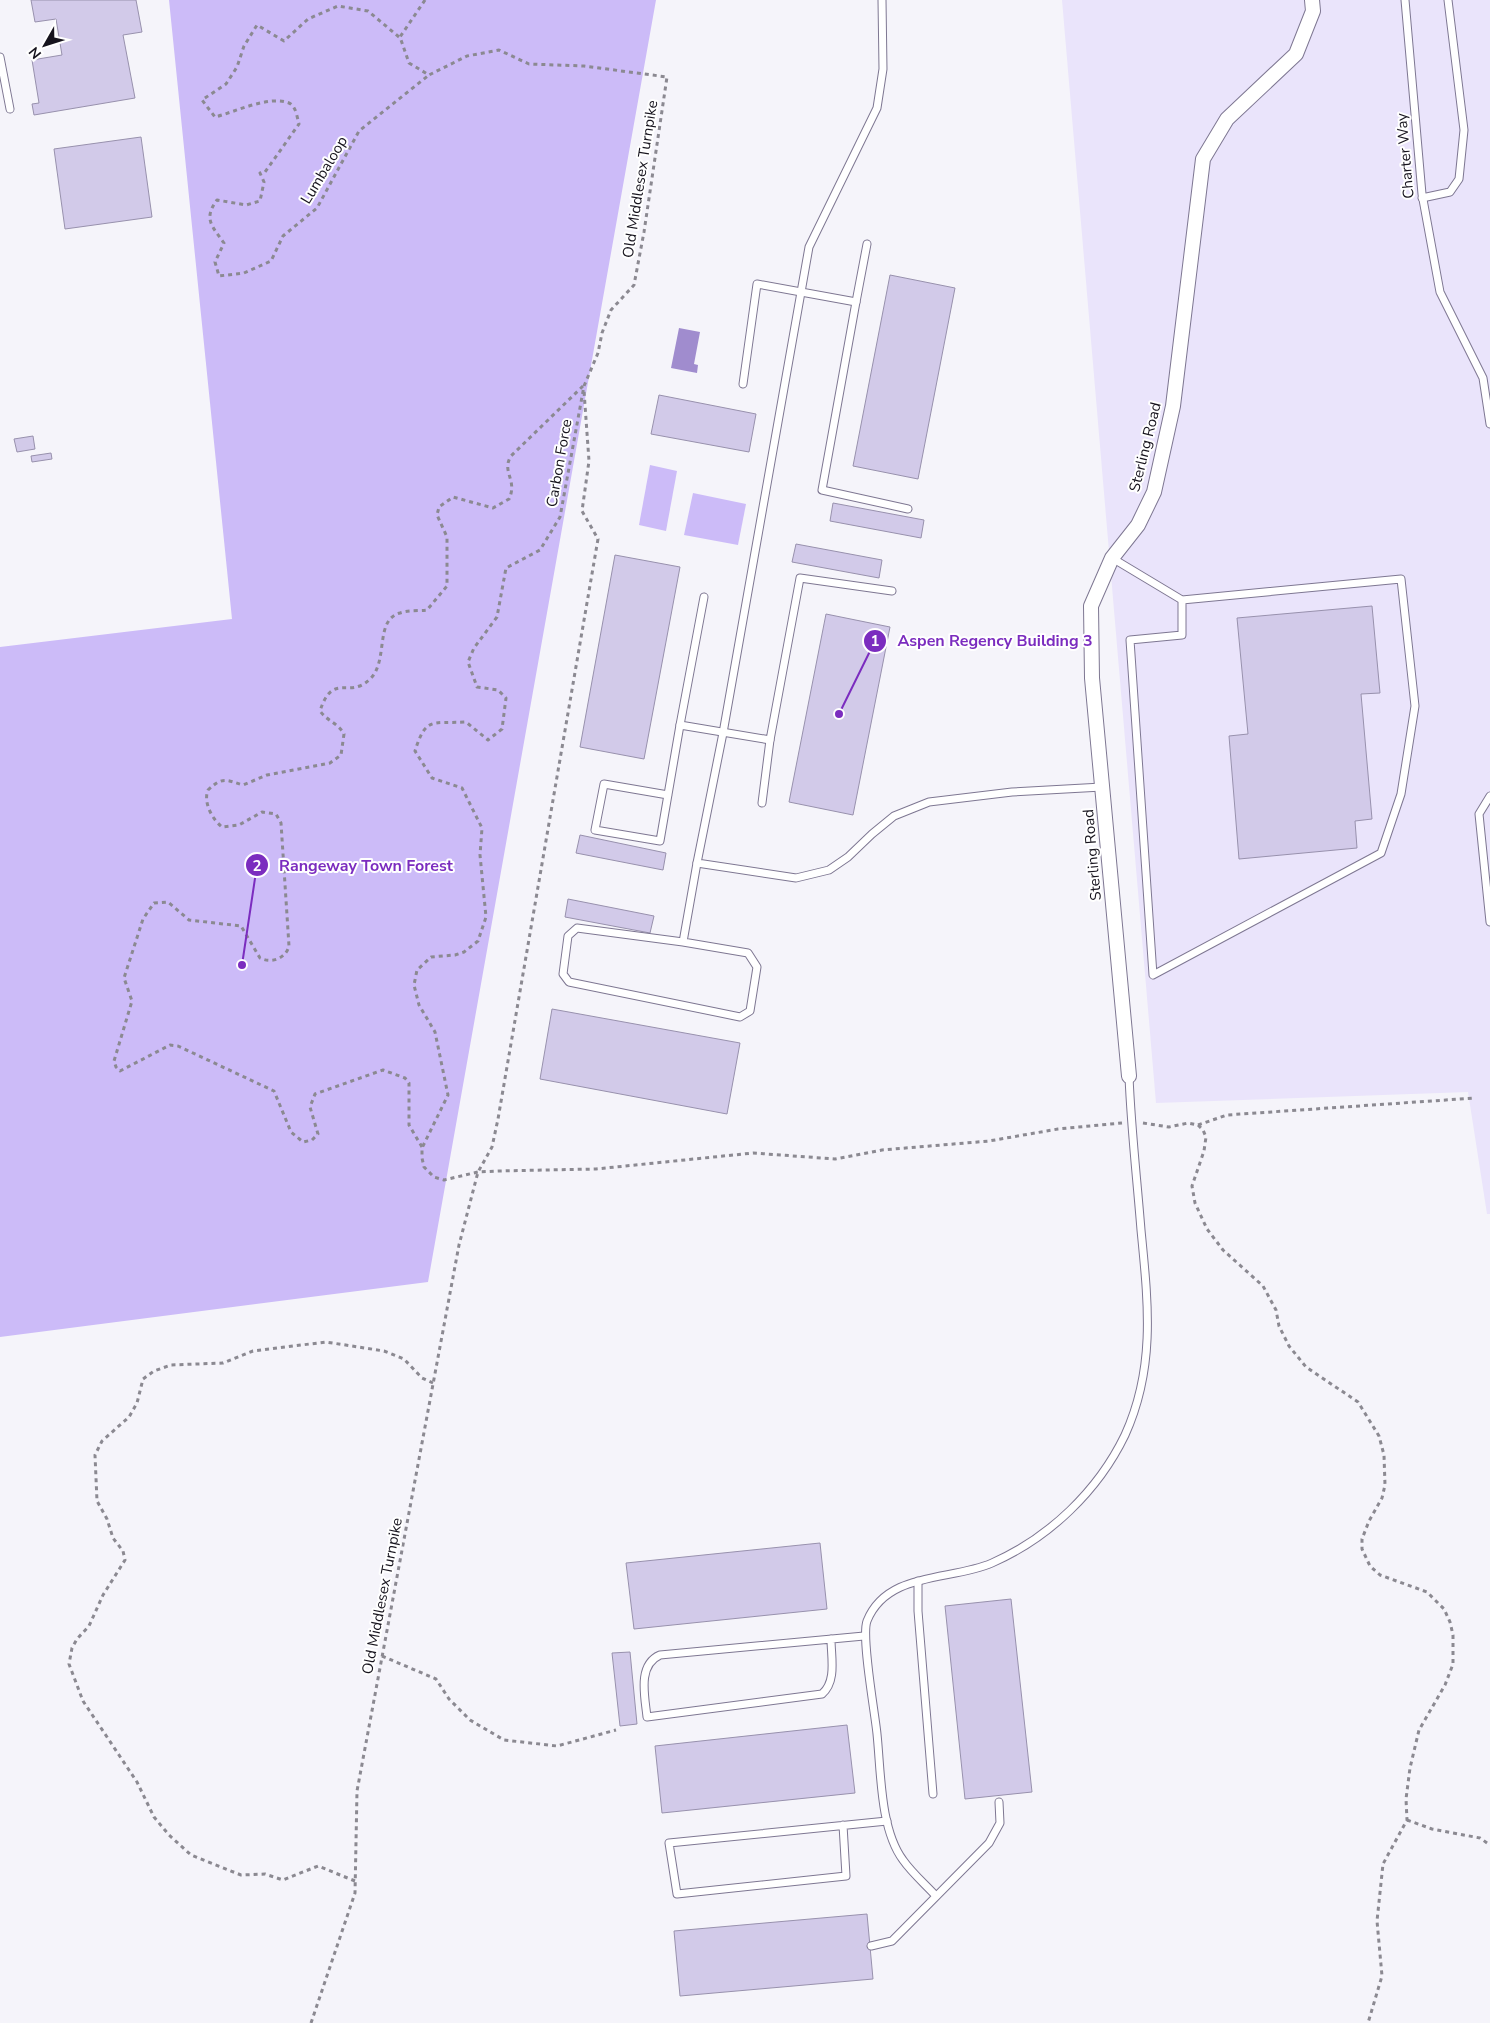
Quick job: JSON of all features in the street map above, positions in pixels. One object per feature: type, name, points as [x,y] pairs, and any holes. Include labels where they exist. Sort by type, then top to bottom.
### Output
[{"type":"street","name":"Sterling Road","points":[[1129,1076],[1092,678],[1092,606],[1112,558],[1138,525],[1154,492],[1173,406],[1203,159],[1227,118],[1296,54],[1313,11],[1312,0]]},
{"type":"lane","points":[[683,942],[723,732],[809,247],[877,108],[883,69],[882,0]]},
{"type":"lane","name":"Charter Way","points":[[1405,0],[1422,198],[1440,292],[1483,378],[1488,397],[1490,424]]},
{"type":"lane","points":[[1422,198],[1450,192],[1459,179],[1464,130],[1448,0]]},
{"type":"lane","points":[[0,57],[10,110]]},
{"type":"lane","points":[[867,244],[822,490],[908,509]]},
{"type":"lane","points":[[743,384],[757,284],[856,302]]},
{"type":"lane","points":[[1112,558],[1182,600],[1401,579],[1415,706],[1401,794],[1381,853],[1153,975],[1130,640],[1182,636],[1182,600]]},
{"type":"lane","points":[[762,803],[770,740],[800,578],[892,591]]},
{"type":"lane","points":[[668,795],[604,784],[595,830],[660,841],[704,597]]},
{"type":"lane","points":[[680,725],[770,740]]},
{"type":"lane","points":[[697,863],[796,878],[829,870],[848,857],[894,816],[929,802],[1012,792],[1102,787]]},
{"type":"lane","points":[[1490,796],[1479,814],[1490,922]]},
{"type":"lane","points":[[577,928],[683,942],[748,953],[757,967],[750,1010],[740,1017],[569,982],[563,974],[568,936],[577,928]]},
{"type":"lane","points":[[936,1896],[902,1858],[887,1821],[864,1636],[866,1623],[874,1608],[885,1596],[902,1586],[990,1564],[1038,1538],[1098,1481],[1125,1434],[1143,1384],[1149,1315],[1129,1076]]},
{"type":"lane","points":[[918,1581],[918,1611],[933,1794]]},
{"type":"lane","points":[[830,1639],[831,1681],[828,1689],[822,1694],[647,1716],[644,1682],[646,1670],[654,1658],[660,1655],[830,1639],[864,1636]]},
{"type":"lane","points":[[871,1946],[892,1941],[988,1844],[1000,1823],[999,1802]]},
{"type":"lane","points":[[843,1825],[846,1876],[677,1894],[669,1843],[843,1825],[887,1821]]},
{"type":"path","points":[[425,0],[400,37],[409,63],[429,75]]},
{"type":"path","name":"Lumbaloop","points":[[400,37],[368,11],[338,6],[308,19],[284,41],[257,25],[244,46],[238,67],[226,84],[202,100],[215,117],[235,112],[257,102],[288,103],[294,108],[300,124],[265,172],[260,173],[264,182],[260,201],[246,205],[217,200],[210,210],[210,222],[224,243],[215,262],[219,276],[244,273],[271,261],[283,236],[318,208],[359,132],[429,75]]},
{"type":"path","name":"Old Middlesex Turnpike","points":[[429,75],[468,56],[499,50],[529,64],[584,66],[667,77],[644,232],[634,285]]},
{"type":"path","name":"Carbon Force","points":[[422,1148],[448,1095],[435,1032],[415,994],[414,985],[417,970],[431,957],[455,956],[464,952],[478,940],[486,917],[480,855],[482,828],[462,788],[432,778],[415,751],[421,730],[428,724],[466,722],[488,740],[502,729],[506,698],[498,690],[477,688],[468,662],[474,648],[497,617],[506,568],[540,550],[560,517],[584,386],[598,353],[602,333],[611,310],[634,285]]},
{"type":"path","points":[[584,386],[511,456],[507,466],[513,490],[509,499],[493,508],[453,497],[439,507],[437,515],[447,537],[447,586],[427,610],[398,613],[384,628],[379,670],[369,681],[357,687],[333,689],[324,697],[320,711],[325,718],[337,725],[344,734],[341,755],[330,764],[267,775],[243,785],[232,780],[217,782],[208,790],[206,803],[217,823],[222,827],[239,825],[266,812],[276,814],[281,822],[289,946],[286,953],[278,959],[264,960],[260,958],[241,926],[190,920],[168,902],[154,903],[143,920],[124,978],[132,1002],[114,1061],[120,1071],[170,1046],[178,1046],[274,1091],[291,1132],[303,1142],[312,1140],[318,1134],[310,1107],[315,1094],[383,1070],[405,1078],[408,1083],[408,1125],[422,1148],[424,1167],[434,1177],[444,1180],[478,1172],[596,1169],[753,1153],[835,1159],[882,1150],[989,1141],[1058,1129],[1132,1123],[1170,1126],[1185,1123],[1198,1125],[1227,1115],[1475,1098]]},
{"type":"path","name":"Old Middlesex Turnpike","points":[[311,2023],[355,1893],[357,1791],[459,1244],[478,1172],[492,1147],[498,1119],[598,539],[582,511],[589,460],[584,386]]},
{"type":"path","points":[[1198,1125],[1206,1134],[1206,1141],[1192,1186],[1195,1203],[1207,1229],[1223,1250],[1263,1286],[1276,1310],[1279,1326],[1289,1346],[1306,1367],[1358,1402],[1380,1436],[1385,1461],[1385,1485],[1382,1498],[1362,1539],[1362,1548],[1370,1566],[1380,1575],[1427,1592],[1444,1609],[1453,1635],[1453,1664],[1445,1685],[1419,1730],[1416,1740],[1406,1798],[1407,1820],[1383,1864],[1377,1921],[1382,1976],[1368,2023]]},
{"type":"path","points":[[355,1881],[318,1866],[283,1880],[265,1874],[241,1875],[191,1855],[169,1836],[154,1817],[137,1782],[83,1701],[70,1664],[75,1644],[89,1626],[103,1595],[125,1560],[123,1551],[113,1538],[107,1519],[97,1502],[95,1455],[102,1442],[133,1411],[142,1379],[154,1371],[171,1365],[218,1364],[253,1351],[326,1342],[384,1351],[404,1359],[422,1378],[433,1383]]},
{"type":"path","points":[[382,1656],[436,1679],[449,1699],[470,1720],[504,1740],[557,1746],[616,1730]]},
{"type":"path","points":[[1407,1820],[1432,1829],[1480,1838],[1490,1845]]},
{"type":"shaded area","points":[[169,0],[656,0],[428,1282],[0,1337],[0,647],[232,619]]},
{"type":"shaded area","points":[[1062,0],[1490,0],[1490,1214],[1487,1214],[1468,1092],[1156,1103]]},
{"type":"shaded area","points":[[679,328],[700,332],[694,364],[698,365],[697,373],[671,368]]},
{"type":"shaded area","points":[[650,465],[677,471],[666,531],[639,525]]},
{"type":"shaded area","points":[[693,493],[746,504],[738,545],[684,535]]},
{"type":"building","points":[[31,0],[136,0],[142,32],[123,35],[135,98],[34,115],[32,104],[39,103],[32,60],[62,55],[56,19],[35,22]]},
{"type":"building","points":[[141,137],[152,217],[65,229],[54,149]]},
{"type":"building","points":[[890,275],[955,288],[918,479],[853,466]]},
{"type":"building","points":[[659,395],[756,414],[749,452],[651,434]]},
{"type":"building","points":[[33,436],[35,449],[17,452],[14,439]]},
{"type":"building","points":[[51,453],[52,459],[32,462],[31,456]]},
{"type":"building","points":[[833,503],[924,520],[921,538],[830,521]]},
{"type":"building","points":[[796,544],[882,560],[879,578],[792,562]]},
{"type":"building","points":[[615,555],[680,567],[644,759],[580,747]]},
{"type":"building","points":[[1372,606],[1380,693],[1361,694],[1372,819],[1355,821],[1357,848],[1239,859],[1229,736],[1248,734],[1237,618]]},
{"type":"building","points":[[826,614],[890,627],[853,815],[789,802]]},
{"type":"building","points":[[580,835],[666,853],[663,870],[576,853]]},
{"type":"building","points":[[568,899],[654,916],[650,933],[565,917]]},
{"type":"building","points":[[552,1009],[740,1043],[727,1114],[540,1079]]},
{"type":"building","points":[[820,1543],[827,1609],[634,1629],[626,1563]]},
{"type":"building","points":[[1011,1599],[1032,1792],[965,1799],[945,1606]]},
{"type":"building","points":[[630,1652],[637,1724],[620,1726],[612,1653]]},
{"type":"building","points":[[847,1725],[855,1793],[662,1813],[655,1746]]},
{"type":"building","points":[[867,1914],[873,1979],[680,1996],[674,1931]]},
{"type":"place","name":"Aspen Regency Building 3","points":[[839,714]]},
{"type":"place","name":"Rangeway Town Forest","points":[[242,965]]}]
